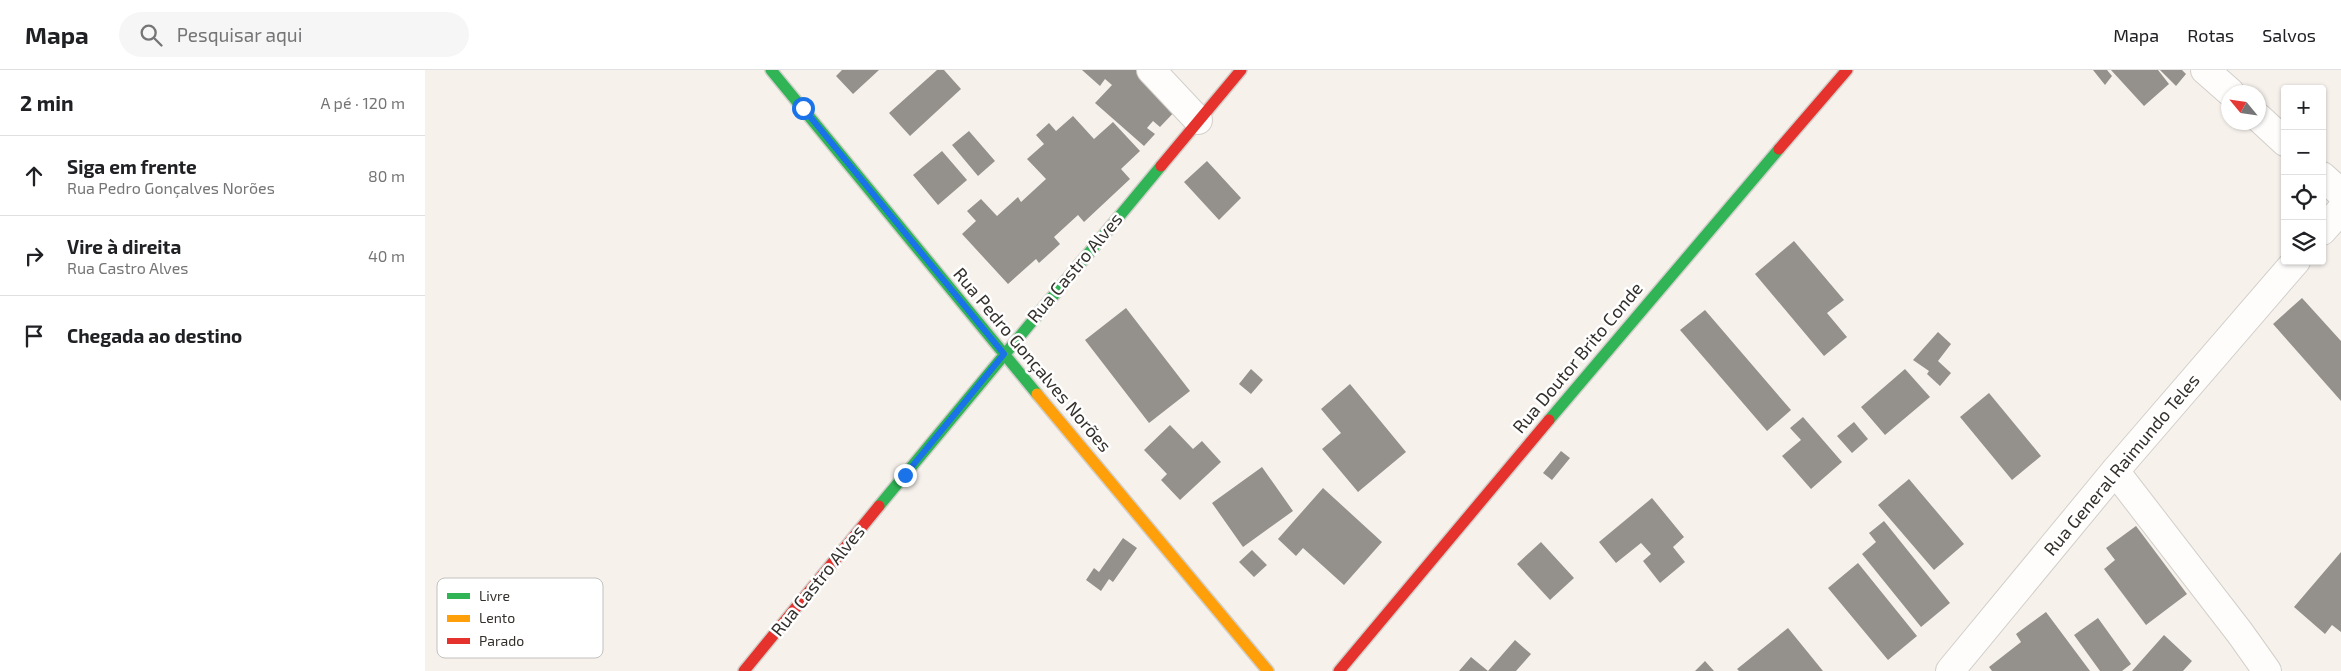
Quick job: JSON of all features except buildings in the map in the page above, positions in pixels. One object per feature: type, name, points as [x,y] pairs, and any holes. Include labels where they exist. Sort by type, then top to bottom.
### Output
[{"type":"street","name":"Rua Pedro Gonçalves Norões","points":[[771,70],[1268,671]]},
{"type":"street","points":[[1151,70],[1198,120]]},
{"type":"street","name":"Rua Castro Alves","points":[[744,671],[1004,354],[1241,70]]},
{"type":"street","name":"Rua Doutor Brito Conde","points":[[1339,671],[1618,337],[1847,70]]},
{"type":"street","points":[[2205,70],[2222,85]]},
{"type":"street","points":[[2266,124],[2281,138]]},
{"type":"street","points":[[2326,180],[2341,193]]},
{"type":"street","points":[[2326,227],[2341,210]]},
{"type":"street","name":"Rua General Raimundo Teles","points":[[1950,671],[2115,471],[2293,265]]},
{"type":"street","points":[[2115,471],[2267,671]]},
{"type":"traffic: fast","points":[[771,70],[1037,394]]},
{"type":"traffic: fast","points":[[1549,420],[1779,149]]},
{"type":"traffic: fast","points":[[879,506],[1161,166]]},
{"type":"traffic: slow","points":[[1037,394],[1268,671]]},
{"type":"traffic: jam","points":[[1161,166],[1241,70]]},
{"type":"traffic: jam","points":[[1779,149],[1847,70]]},
{"type":"traffic: jam","points":[[1339,671],[1549,420]]},
{"type":"traffic: jam","points":[[744,671],[879,506]]},
{"type":"route","points":[[803,108],[1004,354],[905,475]]}]
